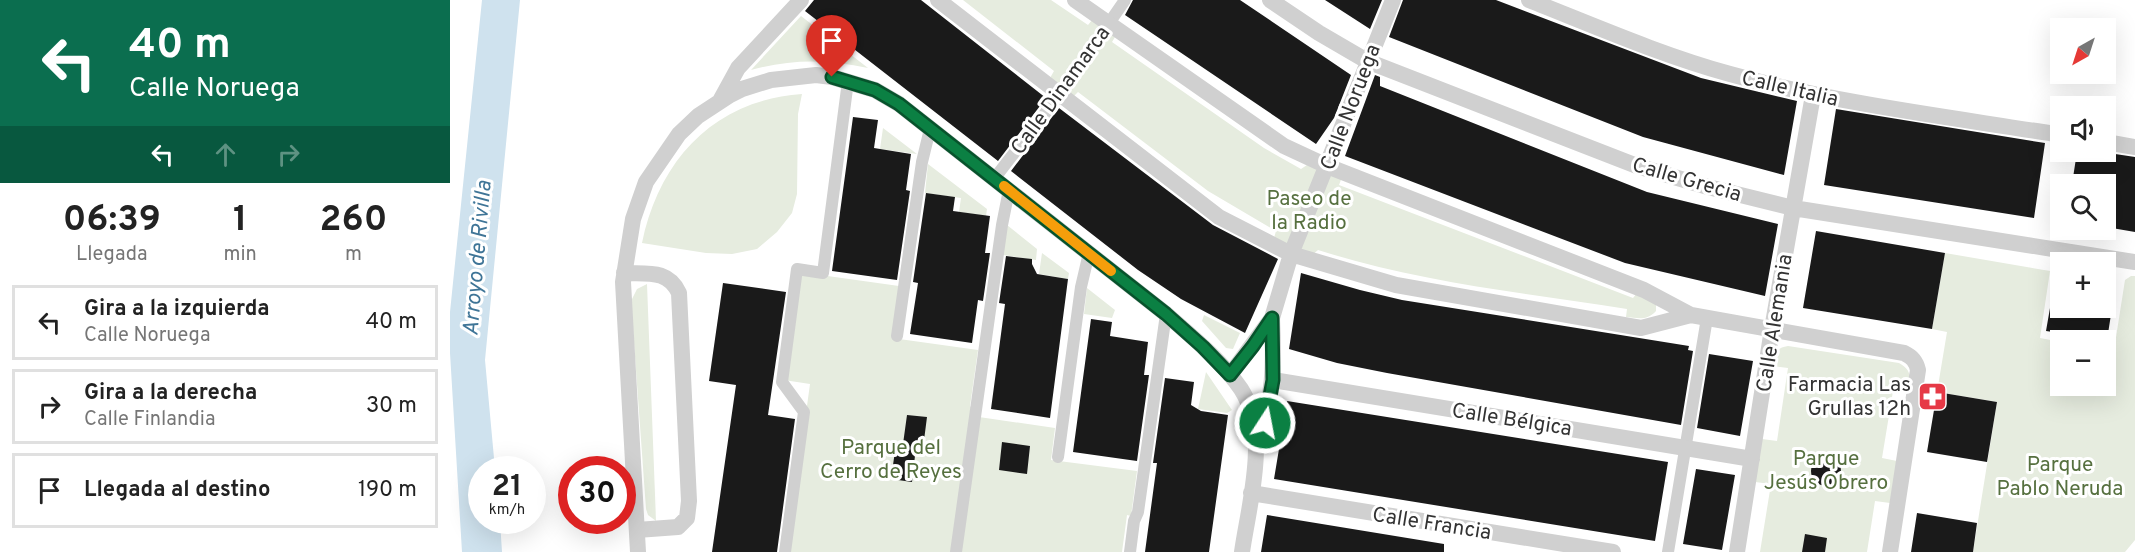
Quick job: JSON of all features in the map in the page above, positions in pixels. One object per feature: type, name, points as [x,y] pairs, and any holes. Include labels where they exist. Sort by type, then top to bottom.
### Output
[{"type":"street","points":[[719,103],[738,68],[801,0]]},
{"type":"street","points":[[939,0],[1219,217],[1291,254],[1396,285],[1641,328],[1699,316]]},
{"type":"street","points":[[1075,0],[1284,146],[1327,166],[1699,316],[1904,353],[1915,359],[1918,370],[1890,552]]},
{"type":"street","name":"Calle Dinamarca","points":[[994,179],[1060,94],[1125,0]]},
{"type":"street","name":"Calle Grecia","points":[[1270,0],[1319,33],[1367,61],[1637,166],[1708,187],[1793,208],[2135,262]]},
{"type":"street","name":"Calle Noruega","points":[[1230,375],[1272,318],[1291,254],[1393,0]]},
{"type":"street","name":"Calle Italia","points":[[1529,0],[1676,57],[1729,74],[1813,95],[2050,133]]},
{"type":"street","points":[[638,552],[622,282],[633,219],[646,182],[679,135],[698,116],[742,89],[771,80],[816,75],[848,81],[899,104],[1166,314],[1230,375],[1242,392],[1252,414],[1256,445],[1242,552]]},
{"type":"street","points":[[785,552],[804,412],[782,382],[797,269],[823,273],[848,81]]},
{"type":"street","name":"Calle Alemania","points":[[1737,552],[1772,329],[1813,95]]},
{"type":"street","points":[[897,336],[922,162],[930,129]]},
{"type":"street","points":[[2116,144],[2135,147]]},
{"type":"street","points":[[956,552],[1002,225],[1010,190]]},
{"type":"street","points":[[1058,457],[1081,287],[1089,253]]},
{"type":"street","points":[[624,273],[662,275],[673,282],[679,293],[689,501],[687,518],[678,527],[637,530]]},
{"type":"street","points":[[1656,324],[1663,314],[1664,306],[1659,298]]},
{"type":"street","points":[[1130,552],[1134,521],[1138,513],[1166,314]]},
{"type":"street","points":[[1668,552],[1685,448],[1699,316]]},
{"type":"street","points":[[1256,445],[1265,423],[1273,380],[1272,318]]},
{"type":"street","name":"Calle Bélgica","points":[[1273,380],[1752,459]]},
{"type":"street","name":"Calle Francia","points":[[1251,493],[1613,552]]},
{"type":"green space","name":"Paseo de la Radio","points":[[963,0],[1051,0],[1088,25],[1092,20],[1115,37],[1112,42],[1264,148],[1301,169],[1307,165],[1342,177],[1339,185],[1633,298],[1637,293],[1656,304],[1656,311],[1646,318],[1626,317],[1627,309],[1433,279],[1318,250],[1311,256],[1274,238],[1276,231],[1208,191],[1078,92],[1074,96],[1050,78],[1054,71]]},
{"type":"green space","points":[[801,16],[868,68],[838,63],[795,62],[751,70]]},
{"type":"green space","points":[[802,94],[798,114],[797,194],[792,213],[777,232],[757,249],[732,254],[706,253],[642,243],[650,213],[662,186],[677,161],[695,140],[717,122],[742,108],[771,99]]},
{"type":"green space","points":[[883,128],[917,154],[880,149]]},
{"type":"green space","points":[[928,164],[987,209],[986,216],[959,212],[961,198],[925,193]]},
{"type":"green space","points":[[1007,225],[1037,249],[1036,260],[1003,255]]},
{"type":"green space","points":[[1042,253],[1069,273],[1068,279],[1039,274]]},
{"type":"green space","name":"Parque Pablo Neruda","points":[[1945,253],[2050,271],[2040,338],[2050,340],[2050,396],[2116,396],[2116,337],[2125,280],[2135,276],[2135,540],[2125,552],[1973,552],[1997,402],[1937,392],[1947,332],[1932,329]]},
{"type":"green space","name":"Parque del Cerro de Reyes","points":[[799,272],[899,286],[892,338],[978,350],[970,406],[979,417],[1055,428],[1051,460],[1137,471],[1131,516],[1127,515],[1122,552],[787,552],[810,384],[784,380]]},
{"type":"green space","points":[[647,284],[656,521],[648,515],[646,509],[631,301],[637,289]]},
{"type":"green space","points":[[1087,288],[1115,310],[1112,318],[1084,314]]},
{"type":"green space","points":[[1204,315],[1240,333],[1233,349],[1226,348],[1202,321]]},
{"type":"green space","name":"Parque Jesús Obrero","points":[[1788,346],[1899,363],[1909,373],[1909,388],[1894,385],[1882,458],[1897,461],[1890,503],[1875,501],[1867,552],[1760,552],[1771,484],[1755,482],[1762,439],[1777,441],[1788,368],[1773,366],[1776,352]]},
{"type":"green space","points":[[1206,372],[1232,410],[1227,413],[1198,409]]},
{"type":"water","name":"Arroyo de Rivilla","points":[[482,0],[520,0],[485,360],[494,456],[468,456],[468,534],[501,534],[502,552],[462,552],[450,353],[450,312]]},
{"type":"building","points":[[814,0],[921,0],[1046,98],[998,161],[805,11]]},
{"type":"building","points":[[1133,0],[1240,0],[1351,75],[1334,118],[1316,144],[1125,15]]},
{"type":"building","points":[[1325,0],[1382,0],[1370,29]]},
{"type":"building","points":[[1403,0],[1496,0],[1701,78],[1797,101],[1784,175],[1643,137],[1389,37]]},
{"type":"building","points":[[1375,75],[1380,77],[1380,86],[1647,192],[1778,224],[1765,296],[1625,263],[1345,156]]},
{"type":"building","points":[[1059,108],[1213,225],[1278,259],[1245,333],[1181,299],[1138,270],[1011,171]]},
{"type":"building","points":[[1836,109],[2045,143],[2034,218],[1824,185]]},
{"type":"building","points":[[853,117],[878,120],[874,148],[911,154],[906,190],[910,191],[897,280],[832,271]]},
{"type":"building","points":[[2116,154],[2135,157],[2135,232],[2116,229],[2116,174],[2074,174],[2075,162],[2116,162]]},
{"type":"building","points":[[926,193],[955,197],[953,211],[990,216],[985,253],[990,253],[983,301],[978,300],[972,343],[910,334],[918,283],[913,282]]},
{"type":"building","points":[[1816,231],[1945,253],[1932,329],[1803,308]]},
{"type":"building","points":[[1006,256],[1032,259],[1037,274],[1068,279],[1050,418],[991,409],[1005,304],[999,303]]},
{"type":"building","points":[[1301,273],[1402,300],[1689,346],[1688,350],[1693,351],[1681,425],[1387,373],[1337,363],[1289,349]]},
{"type":"building","points":[[723,283],[786,292],[768,415],[795,419],[777,552],[712,552],[736,385],[709,381]]},
{"type":"building","points":[[2050,308],[2050,318],[2110,318],[2109,330],[2046,331]]},
{"type":"building","points":[[1091,319],[1112,322],[1110,336],[1148,342],[1144,375],[1149,375],[1137,461],[1073,452]]},
{"type":"building","points":[[1709,354],[1753,361],[1740,436],[1697,428]]},
{"type":"building","points":[[1165,378],[1194,382],[1191,405],[1201,411],[1228,415],[1209,552],[1145,552],[1157,463],[1153,463]]},
{"type":"building","points":[[1937,392],[1997,402],[1987,462],[1927,452]]},
{"type":"building","points":[[1287,401],[1668,462],[1655,541],[1274,479]]},
{"type":"building","points":[[907,415],[927,417],[923,448],[916,447],[912,482],[891,479],[896,444],[903,444]]},
{"type":"building","points":[[1002,442],[1030,446],[1027,474],[999,470]]},
{"type":"building","points":[[1826,456],[1837,460],[1841,471],[1837,482],[1826,486],[1815,482],[1811,471],[1815,460]]},
{"type":"building","points":[[1696,469],[1735,475],[1722,550],[1683,544]]},
{"type":"building","points":[[1917,513],[1977,523],[1973,552],[1911,552]]},
{"type":"building","points":[[1267,515],[1444,544],[1444,552],[1261,552]]},
{"type":"building","points":[[1805,534],[1827,538],[1825,552],[1802,552]]},
{"type":"slow traffic","points":[[1004,186],[1111,271]]},
{"type":"place","name":"Farmacia Las Grullas 12h","points":[[1932,396]]},
{"type":"route","points":[[832,77],[875,90],[899,104],[1166,314],[1230,375],[1272,318],[1273,380],[1265,423]]}]
